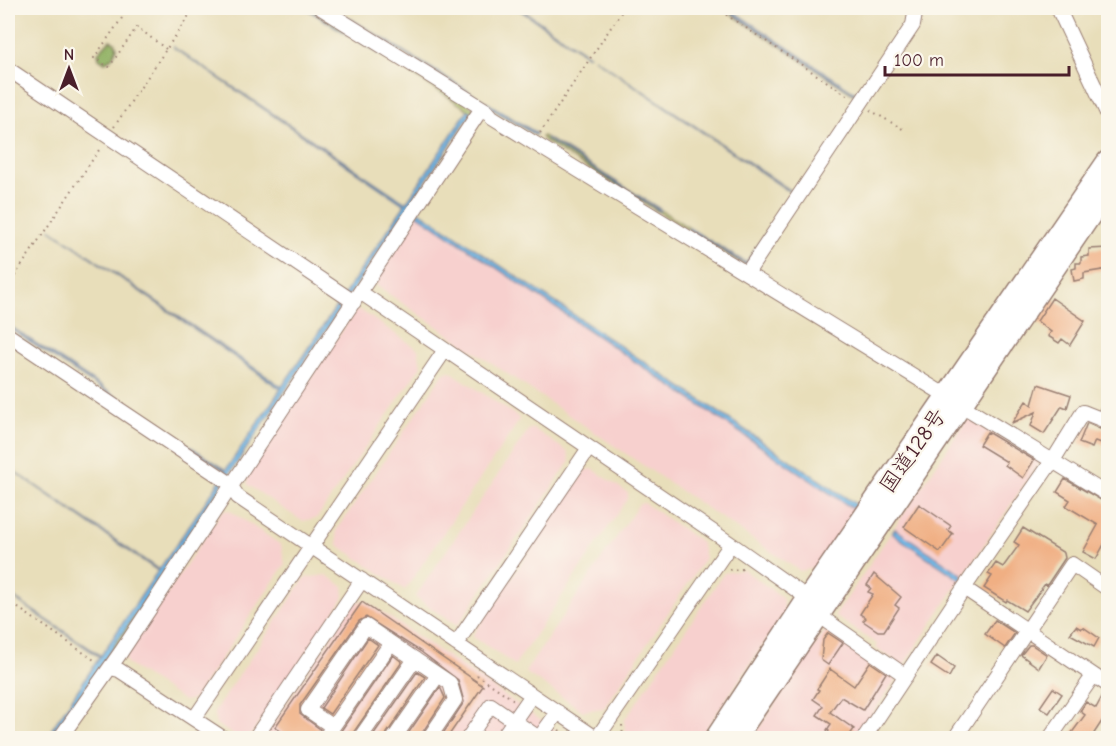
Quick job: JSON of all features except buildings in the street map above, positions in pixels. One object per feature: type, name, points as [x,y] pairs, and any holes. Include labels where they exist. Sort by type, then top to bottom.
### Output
[{"type":"highway","name":"国道128号","points":[[955,400],[1108,161]]},
{"type":"highway","name":"国道128号","points":[[716,738],[813,607],[955,400],[1108,189]]},
{"type":"highway","name":"国道128号","points":[[735,738],[813,607]]},
{"type":"street","points":[[321,8],[534,143],[1108,495]]},
{"type":"street","points":[[747,273],[913,25],[916,8]]},
{"type":"street","points":[[1058,8],[1108,115]]},
{"type":"street","points":[[8,69],[357,297],[445,351],[589,448],[802,594],[827,621],[906,676]]},
{"type":"street","points":[[60,738],[231,488],[482,108]]},
{"type":"street","points":[[8,334],[228,482],[238,496],[596,738],[731,544]]},
{"type":"street","points":[[194,719],[445,351]]},
{"type":"street","points":[[864,738],[1083,412],[1103,420],[1108,408]]},
{"type":"street","points":[[456,644],[589,448]]},
{"type":"street","points":[[955,738],[1072,564],[1108,589]]},
{"type":"street","points":[[255,738],[362,580]]},
{"type":"street","points":[[964,588],[1108,685]]},
{"type":"street","points":[[391,643],[329,733],[308,710],[366,626],[450,683],[456,700],[429,738]]},
{"type":"street","points":[[360,738],[415,660]]},
{"type":"street","points":[[110,668],[119,669],[223,738]]},
{"type":"street","points":[[394,738],[438,675]]},
{"type":"street","points":[[1050,738],[1093,676]]},
{"type":"street","points":[[502,738],[532,695]]},
{"type":"street","points":[[468,738],[491,705],[539,738],[558,712]]},
{"type":"path","points":[[534,143],[624,8]]},
{"type":"path","points":[[716,8],[860,104],[906,131]]},
{"type":"path","points":[[122,18],[94,58],[109,68],[137,27],[166,49]]},
{"type":"path","points":[[726,570],[744,568],[752,574]]},
{"type":"path","points":[[8,606],[14,597]]},
{"type":"path","points":[[8,602],[105,667],[110,668]]},
{"type":"path","points":[[472,672],[522,705]]},
{"type":"path","points":[[551,725],[571,738]]},
{"type":"path","points":[[621,725],[623,738]]},
{"type":"shaded area","points":[[417,214],[855,510],[815,568],[800,571],[377,286],[376,279]]},
{"type":"shaded area","points":[[360,310],[418,349],[421,366],[317,518],[302,521],[248,485],[246,474],[355,311]]},
{"type":"shaded area","points":[[450,371],[518,417],[519,421],[405,590],[338,545],[336,531],[444,373]]},
{"type":"shaded area","points":[[968,418],[1040,461],[903,666],[876,648],[877,644],[835,616]]},
{"type":"shaded area","points":[[529,429],[534,429],[568,452],[570,461],[457,626],[415,597]]},
{"type":"shaded area","points":[[593,469],[628,493],[628,498],[515,665],[472,636],[585,470]]},
{"type":"shaded area","points":[[644,503],[701,542],[705,558],[604,708],[583,711],[525,672],[639,504]]},
{"type":"shaded area","points":[[229,510],[281,545],[285,564],[194,699],[184,701],[127,664],[125,656],[222,511]]},
{"type":"shaded area","points":[[744,570],[782,597],[785,613],[700,738],[626,738],[624,721],[724,573]]},
{"type":"shaded area","points":[[326,575],[343,586],[344,597],[251,735],[238,738],[216,724],[214,712],[305,578]]},
{"type":"shaded area","points":[[364,600],[567,738],[264,738],[354,603]]},
{"type":"shaded area","points":[[826,629],[898,676],[856,738],[752,738]]},
{"type":"green space","points":[[307,8],[312,8],[475,109],[472,112]]},
{"type":"green space","points":[[722,8],[859,97],[905,31],[859,98]]},
{"type":"green space","points":[[909,8],[911,8],[905,31]]},
{"type":"green space","points":[[110,40],[115,42],[117,48],[112,58],[105,62],[99,58],[98,53]]},
{"type":"green space","points":[[543,136],[747,265],[745,266],[544,141],[541,137]]},
{"type":"green space","points":[[222,487],[224,488],[107,664],[104,661]]},
{"type":"water","points":[[305,8],[307,8],[404,68],[403,68]]},
{"type":"water","points":[[331,8],[536,133],[535,135]]},
{"type":"water","points":[[517,8],[519,8],[588,55],[587,55]]},
{"type":"water","points":[[725,8],[859,95],[904,30],[909,8],[905,31],[859,97]]},
{"type":"water","points":[[173,47],[406,203],[468,110],[472,112],[52,738],[46,738],[100,657],[8,594],[101,656],[158,571],[8,467],[159,570],[226,472],[8,325],[226,470],[281,389],[50,229],[282,387],[405,205]]},
{"type":"water","points":[[594,58],[794,193],[747,265],[688,230],[689,228],[746,263],[793,194]]},
{"type":"water","points":[[546,138],[661,210],[660,211]]},
{"type":"water","points":[[419,211],[858,506],[855,510],[417,214]]},
{"type":"water","points":[[895,529],[964,576],[961,580],[892,533]]}]
